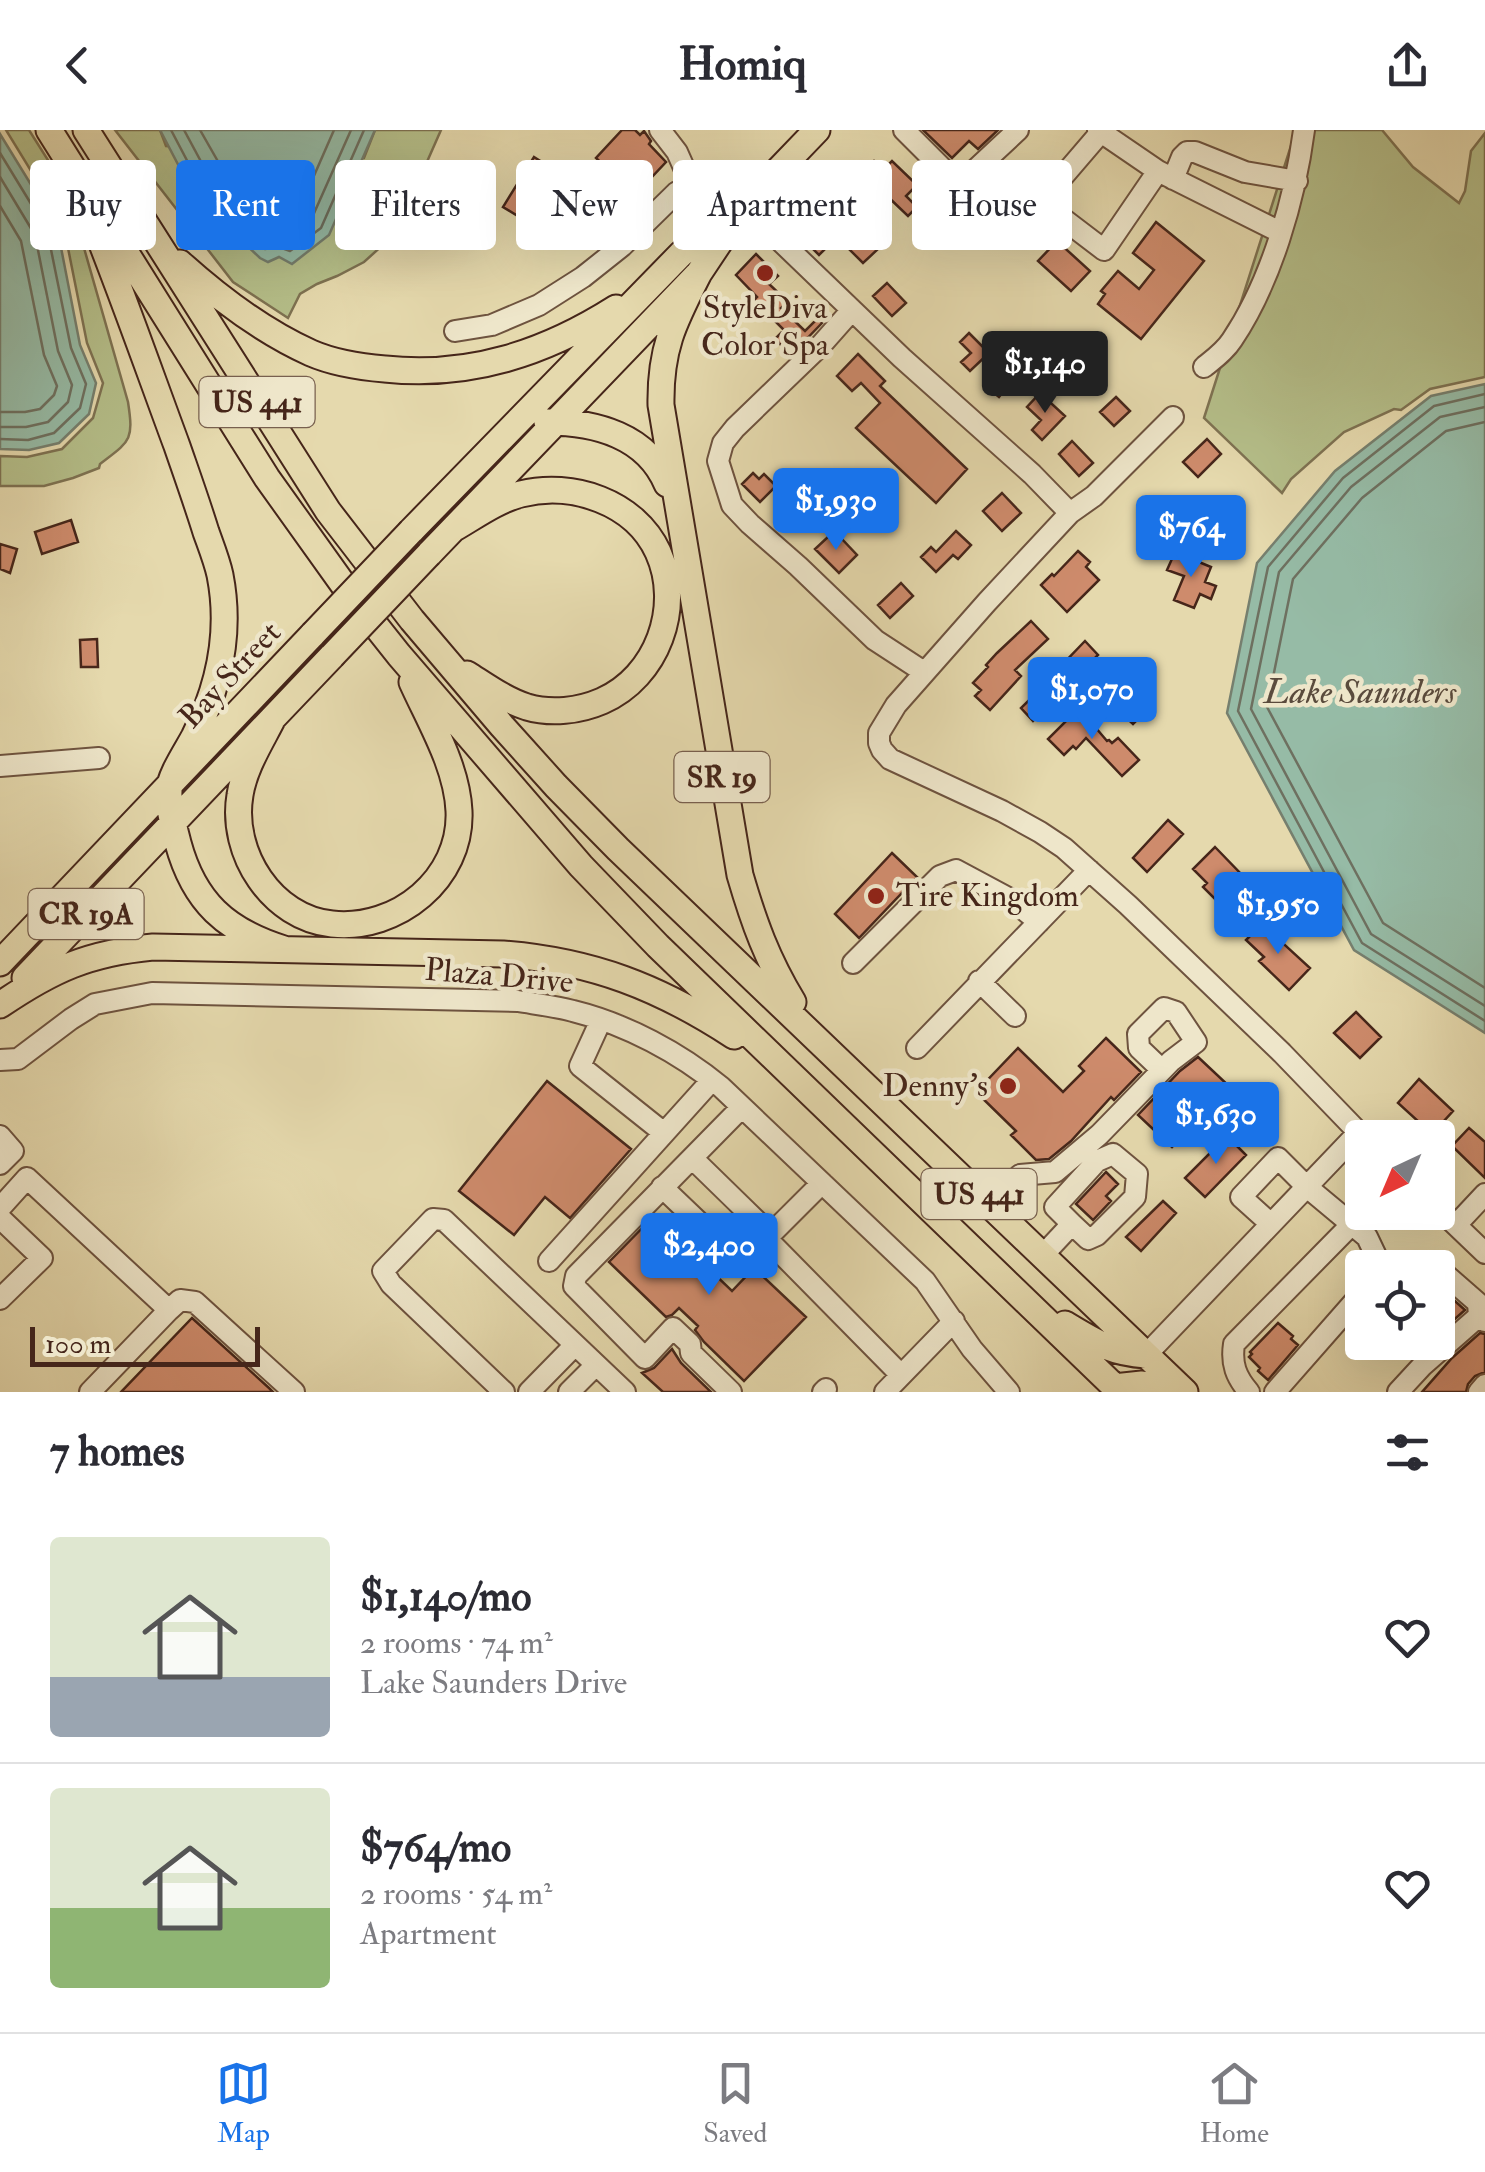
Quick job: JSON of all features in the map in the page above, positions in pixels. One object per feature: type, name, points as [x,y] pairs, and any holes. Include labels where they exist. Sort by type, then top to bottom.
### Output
[{"type":"main road","name":"US 441","points":[[49,130],[68,160]]},
{"type":"main road","name":"US 441","points":[[86,130],[105,160]]},
{"type":"main road","name":"CR 19A","points":[[788,160],[816,130]]},
{"type":"main road","points":[[156,240],[212,292],[274,334],[334,361],[404,372],[474,368],[504,360],[567,336],[646,289]]},
{"type":"main road","name":"US 441","points":[[156,241],[328,511],[446,661],[556,786],[1185,1392]]},
{"type":"main road","points":[[105,250],[220,573],[224,632],[221,660],[204,715],[168,788],[173,824],[190,879],[223,920],[259,941],[284,948]]},
{"type":"main road","name":"US 441","points":[[124,250],[267,478],[334,573],[399,655],[582,866],[658,946],[1114,1390]]},
{"type":"main road","name":"CR 19A","points":[[507,432],[686,250]]},
{"type":"main road","name":"CR 19A","points":[[453,530],[699,273],[714,250]]},
{"type":"main road","points":[[678,507],[660,382],[674,322],[699,273]]},
{"type":"main road","name":"SR 19","points":[[507,432],[521,426],[556,422],[606,430],[638,446],[664,475],[678,507],[740,875],[762,944],[811,1032]]},
{"type":"main road","name":"Bay Street","points":[[0,963],[507,432]]},
{"type":"main road","points":[[446,661],[518,704],[546,710],[582,708],[611,697],[637,678],[659,642],[667,609],[657,549],[632,518],[608,502],[586,494],[541,490],[518,494],[453,530]]},
{"type":"main road","name":"Bay Street","points":[[0,1005],[453,530]]},
{"type":"main road","points":[[273,718],[240,794],[240,834],[253,870],[275,897],[312,920],[344,925],[390,917],[437,881],[447,864],[459,825],[457,797],[446,757],[399,655]]},
{"type":"main road","points":[[0,1005],[70,964],[123,950],[153,947],[546,957],[586,966],[670,998],[780,1066]]},
{"type":"main road","points":[[1023,1298],[1104,1348],[1146,1355]]},
{"type":"main road","points":[[1114,1390],[1142,1384],[1167,1392]]},
{"type":"street","points":[[660,130],[680,160]]},
{"type":"street","points":[[904,130],[959,185],[1018,130]]},
{"type":"street","points":[[1204,368],[1232,341],[1266,274],[1296,181],[1304,130]]},
{"type":"street","points":[[1280,232],[1165,175],[1099,131],[1041,202],[1104,250],[1165,175],[1188,152],[1246,172],[1296,181]]},
{"type":"street","points":[[456,331],[492,324],[539,305],[622,246],[673,196]]},
{"type":"street","points":[[790,250],[902,358],[1032,474],[1070,514]]},
{"type":"street","points":[[852,310],[735,428],[723,443],[718,461],[732,505],[750,524],[875,640],[924,672]]},
{"type":"street","points":[[1172,417],[1094,496],[1070,514],[924,672],[883,724],[879,743],[890,759],[1035,828],[1064,848],[1128,905],[1346,1120]]},
{"type":"street","points":[[0,766],[100,758]]},
{"type":"street","points":[[853,963],[940,876],[956,870],[1012,900],[1038,922]]},
{"type":"street","points":[[917,1048],[1089,870]]},
{"type":"street","points":[[979,981],[1015,1016]]},
{"type":"street","name":"Plaza Drive","points":[[0,1060],[18,1059],[70,1018],[95,1004],[152,994],[518,1002],[575,1011],[641,1037],[712,1080],[925,1280],[972,1348],[1009,1392]]},
{"type":"street","points":[[601,1020],[580,1066],[664,1134]]},
{"type":"street","points":[[991,1205],[1020,1176],[1054,1172],[1099,1135],[1162,1070]]},
{"type":"street","points":[[549,1261],[712,1080]]},
{"type":"street","points":[[646,1358],[574,1286],[576,1276],[742,1107]]},
{"type":"street","points":[[4,1150],[24,1161],[28,1178],[168,1310]]},
{"type":"street","points":[[1146,1355],[1345,1150]]},
{"type":"street","points":[[692,1158],[902,1375]]},
{"type":"street","points":[[1270,1224],[1241,1197],[1278,1158],[1345,1218]]},
{"type":"street","points":[[0,1208],[28,1178]]},
{"type":"street","points":[[662,1187],[720,1239],[758,1248],[822,1183]]},
{"type":"street","points":[[1485,1194],[1456,1225],[1485,1253]]},
{"type":"street","points":[[0,1218],[42,1258],[0,1299]]},
{"type":"street","points":[[504,1392],[391,1284],[384,1271],[433,1220],[444,1220],[622,1389],[673,1328],[690,1344],[690,1354],[731,1392]]},
{"type":"street","points":[[1042,1255],[1072,1224]]},
{"type":"street","points":[[1249,1392],[1236,1374],[1234,1344],[1346,1230]]},
{"type":"street","points":[[1359,1230],[1373,1250]]},
{"type":"street","points":[[1455,1283],[1478,1304],[1482,1318],[1455,1338]]},
{"type":"street","points":[[90,1392],[180,1300],[195,1302],[294,1392]]},
{"type":"street","points":[[1276,1392],[1345,1312]]},
{"type":"street","points":[[884,1392],[954,1321]]},
{"type":"street","points":[[528,1392],[575,1344]]},
{"type":"street","points":[[1398,1392],[1429,1360]]},
{"type":"street","points":[[570,1392],[596,1365]]},
{"type":"street","points":[[1479,1392],[1485,1386]]},
{"type":"shaded area","points":[[6,130],[29,130],[48,160],[30,160],[30,169]]},
{"type":"shaded area","points":[[115,130],[160,130],[166,146],[364,158],[375,130],[441,130],[428,160],[335,160],[335,250],[377,250],[364,262],[300,294],[288,318],[233,282],[208,250],[315,250],[315,160],[176,160],[176,209],[156,183],[156,160],[138,160]]},
{"type":"shaded area","points":[[1296,130],[1382,130],[1413,167],[1459,203],[1465,191],[1471,151],[1485,133],[1485,377],[1430,389],[1401,410],[1394,409],[1344,432],[1291,479],[1282,493],[1204,418]]},
{"type":"shaded area","points":[[68,250],[85,250],[128,402],[130,433],[99,468],[44,486],[0,486],[0,456],[27,457],[62,449],[93,418],[103,383],[87,343]]},
{"type":"water","points":[[160,130],[375,130],[362,160],[335,160],[335,221],[329,235],[315,246],[315,160],[176,161]]},
{"type":"water","points":[[0,134],[30,183],[30,250],[61,250],[80,345],[96,383],[89,414],[59,443],[29,450],[0,449]]},
{"type":"water","points":[[252,250],[310,250],[292,264],[279,257],[268,262]]},
{"type":"water","name":"Lake Saunders","points":[[1485,384],[1485,1033],[1354,950],[1227,713],[1257,563],[1335,471],[1431,396]]},
{"type":"building","points":[[622,130],[635,130],[640,135],[644,131],[649,144],[666,162],[653,176],[653,160],[596,158]]},
{"type":"building","points":[[923,130],[998,130],[978,149],[969,141],[952,158]]},
{"type":"building","points":[[892,161],[912,180],[912,190],[906,196],[912,202],[908,216],[892,201]]},
{"type":"building","points":[[516,186],[516,215],[503,207]]},
{"type":"building","points":[[1156,222],[1204,261],[1141,339],[1098,304],[1105,294],[1101,291],[1118,271],[1139,289],[1154,270],[1133,253]]},
{"type":"building","points":[[850,250],[877,250],[863,263]]},
{"type":"building","points":[[1048,250],[1067,250],[1090,271],[1071,291],[1038,261]]},
{"type":"building","points":[[756,254],[778,276],[769,284],[788,302],[781,308],[805,331],[818,318],[822,323],[791,355],[775,339],[784,330],[736,275]]},
{"type":"building","points":[[887,283],[906,303],[892,316],[873,296]]},
{"type":"building","points":[[969,333],[989,353],[970,371],[961,362],[971,353],[960,342]]},
{"type":"building","points":[[858,354],[885,381],[880,386],[967,469],[936,503],[856,428],[880,403],[861,383],[852,391],[837,376]]},
{"type":"building","points":[[1002,370],[1013,379],[999,397],[988,388]]},
{"type":"building","points":[[1040,393],[1065,416],[1042,440],[1032,430],[1041,420],[1027,407]]},
{"type":"building","points":[[1116,397],[1130,411],[1114,426],[1100,412]]},
{"type":"building","points":[[1207,439],[1221,454],[1198,477],[1183,462]]},
{"type":"building","points":[[1072,441],[1093,463],[1079,476],[1059,454]]},
{"type":"building","points":[[753,473],[759,479],[764,474],[776,486],[760,502],[742,484]]},
{"type":"building","points":[[1002,493],[1021,513],[1002,531],[983,511]]},
{"type":"building","points":[[71,520],[78,542],[42,554],[35,532]]},
{"type":"building","points":[[956,531],[971,545],[958,559],[953,555],[936,572],[921,557],[931,547],[936,552]]},
{"type":"building","points":[[829,536],[835,542],[840,537],[857,555],[839,573],[815,549]]},
{"type":"building","points":[[0,544],[17,549],[10,573],[0,569]]},
{"type":"building","points":[[1078,551],[1090,562],[1086,567],[1099,580],[1067,612],[1041,585]]},
{"type":"building","points":[[1175,552],[1211,567],[1205,582],[1216,586],[1211,599],[1200,594],[1194,608],[1174,600],[1184,576],[1167,570]]},
{"type":"building","points":[[901,583],[913,596],[890,618],[878,605]]},
{"type":"building","points":[[1031,621],[1048,639],[1015,670],[1021,676],[990,710],[975,696],[981,690],[973,683]]},
{"type":"building","points":[[97,639],[98,667],[81,667],[80,640]]},
{"type":"building","points":[[1085,641],[1098,655],[1033,721],[1021,708]]},
{"type":"building","points":[[1135,692],[1150,707],[1133,724],[1118,710]]},
{"type":"building","points":[[1079,708],[1107,741],[1112,743],[1118,738],[1139,760],[1122,776],[1086,738],[1064,755],[1048,739]]},
{"type":"building","points":[[1168,820],[1183,834],[1147,872],[1133,858]]},
{"type":"building","points":[[1215,847],[1243,876],[1218,902],[1193,869]]},
{"type":"building","name":"Tire Kingdom","points":[[892,853],[917,877],[859,938],[835,914]]},
{"type":"building","points":[[1262,924],[1310,968],[1289,990],[1259,961],[1264,957],[1246,940]]},
{"type":"building","points":[[1356,1012],[1381,1037],[1360,1058],[1334,1033]]},
{"type":"building","points":[[1106,1038],[1141,1072],[1049,1159],[1036,1160],[1011,1135],[1016,1131],[976,1092],[1018,1048],[1063,1092],[1084,1071],[1079,1066]]},
{"type":"building","points":[[1198,1057],[1230,1087],[1172,1147],[1138,1115]]},
{"type":"building","points":[[1419,1079],[1453,1111],[1445,1120],[1417,1120],[1398,1103]]},
{"type":"building","points":[[547,1081],[631,1149],[570,1218],[545,1197],[514,1235],[459,1191]]},
{"type":"building","points":[[1469,1128],[1485,1142],[1485,1178],[1455,1149],[1455,1143]]},
{"type":"building","points":[[1227,1136],[1246,1155],[1205,1197],[1185,1178]]},
{"type":"building","points":[[1106,1172],[1118,1184],[1106,1196],[1111,1201],[1093,1220],[1076,1204]]},
{"type":"building","points":[[1163,1201],[1176,1213],[1141,1251],[1126,1237]]},
{"type":"building","points":[[654,1216],[732,1291],[754,1268],[806,1317],[744,1381],[704,1342],[695,1330],[698,1326],[679,1308],[666,1317],[609,1262]]},
{"type":"building","points":[[1455,1301],[1465,1310],[1455,1319]]},
{"type":"building","points":[[192,1318],[269,1388],[273,1392],[121,1392]]},
{"type":"building","points":[[1278,1323],[1298,1345],[1268,1380],[1249,1357]]},
{"type":"building","points":[[1480,1333],[1485,1334],[1485,1372],[1475,1376],[1466,1392],[1422,1392],[1450,1360],[1455,1360],[1455,1355]]},
{"type":"building","points":[[672,1349],[711,1392],[663,1392],[642,1373],[654,1368]]},
{"type":"place","name":"StyleDiva Color Spa","points":[[765,273]]},
{"type":"place","name":"Tire Kingdom","points":[[876,896]]},
{"type":"place","name":"Denny's","points":[[1008,1086]]}]
